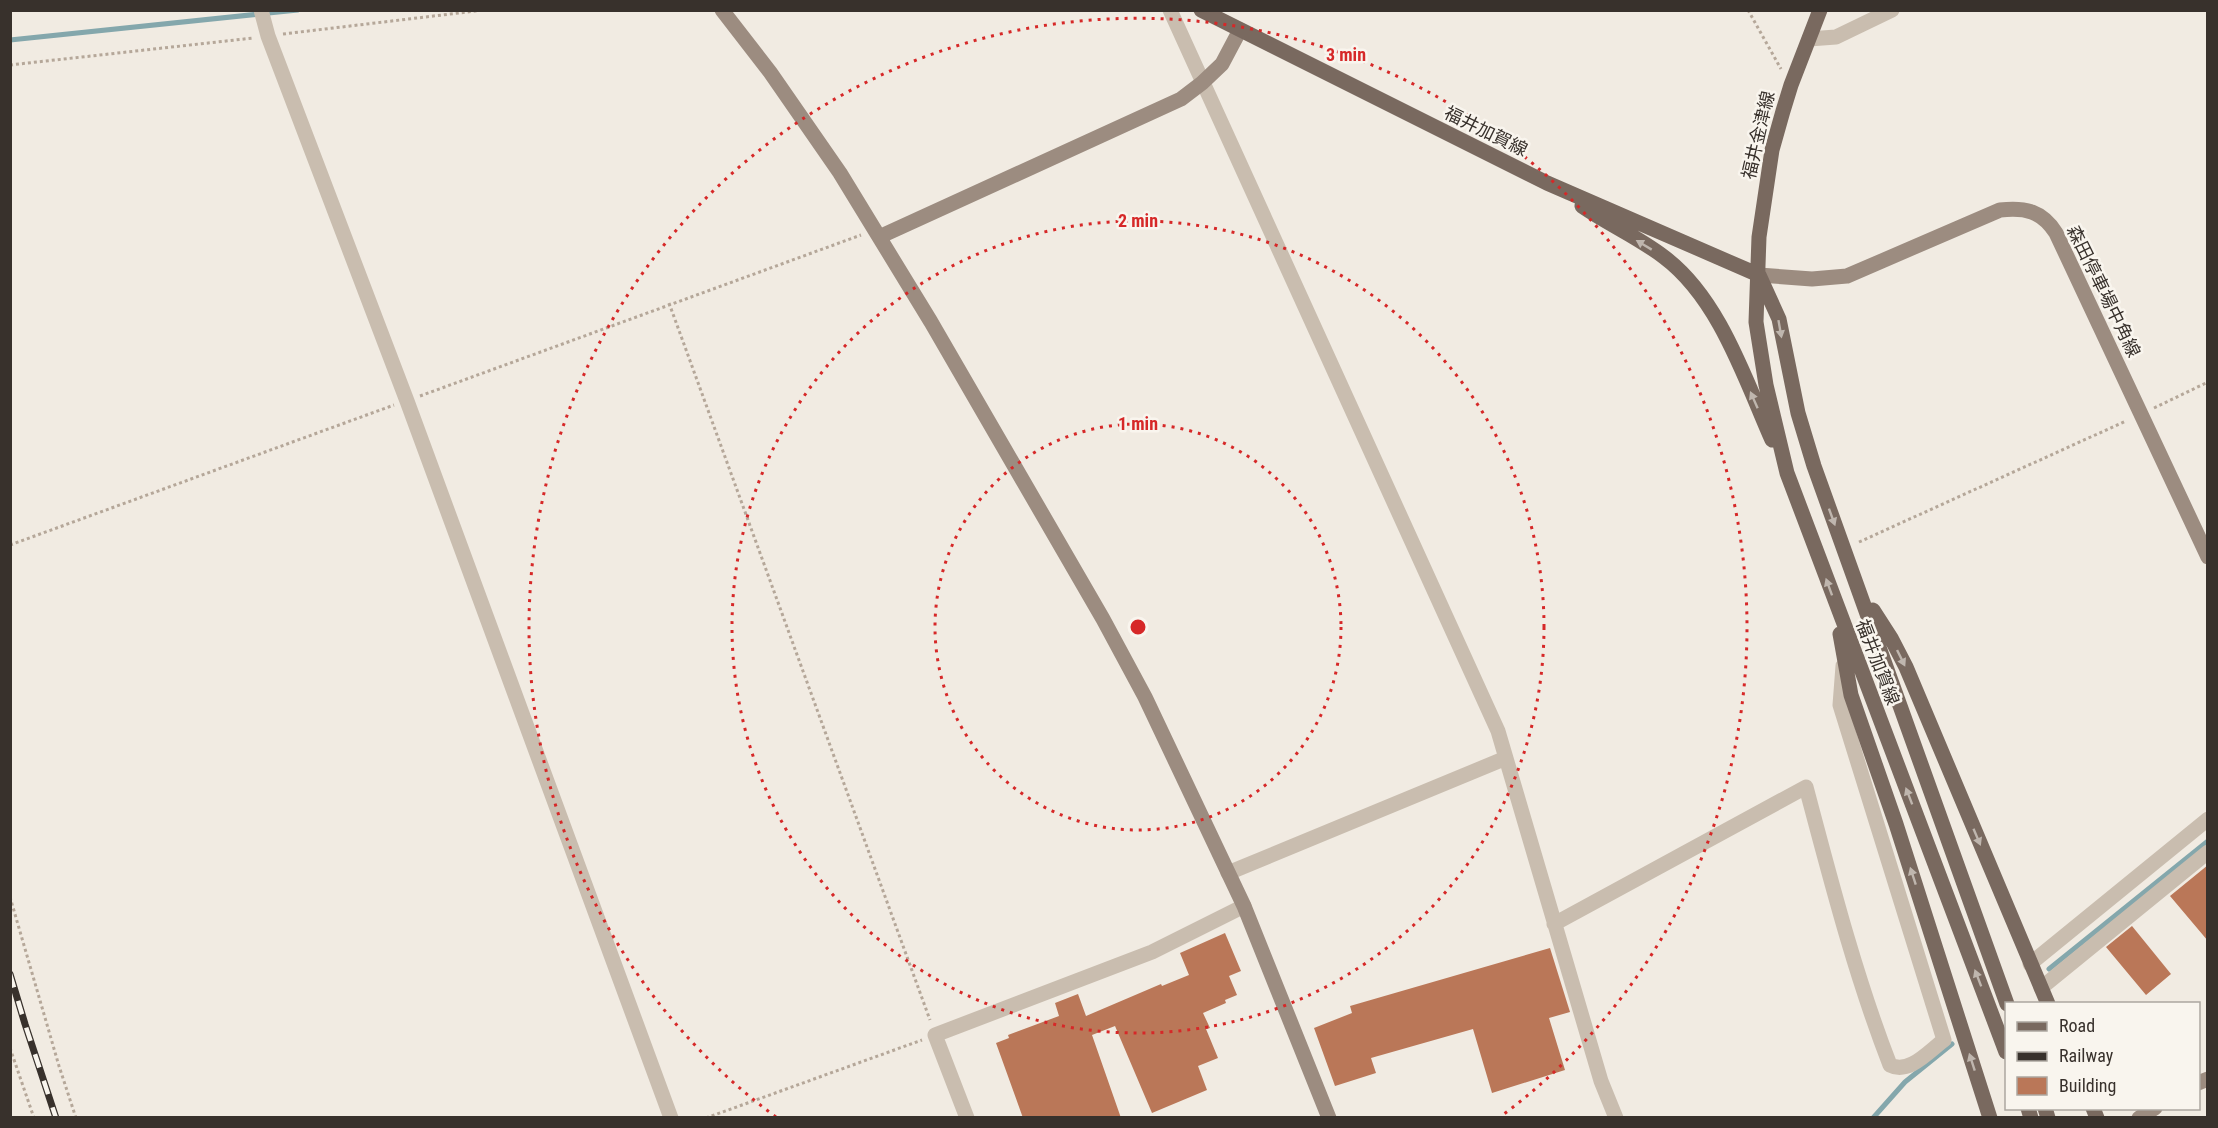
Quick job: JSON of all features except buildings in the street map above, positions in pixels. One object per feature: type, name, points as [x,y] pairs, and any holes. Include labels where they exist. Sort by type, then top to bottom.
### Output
[{"type":"main road","name":"福井加賀線","points":[[1201,10],[1547,183],[1759,275],[1779,319],[1798,413],[1843,549],[1860,590],[2006,1002]]},
{"type":"main road","name":"福井金津線","points":[[1759,275],[1764,196],[1772,150],[1791,85],[1820,10]]},
{"type":"main road","points":[[1547,183],[1595,216],[1664,257],[1694,284],[1718,319],[1787,473]]},
{"type":"main road","name":"福井加賀線","points":[[1759,275],[1756,322],[1766,385],[1787,473],[2005,1047]]},
{"type":"main road","points":[[1860,590],[1891,638],[1906,667],[2047,1002]]},
{"type":"main road","points":[[1838,610],[1843,656],[1851,695],[1896,824],[1990,1118]]},
{"type":"street","points":[[261,10],[268,36],[407,400],[671,1118]]},
{"type":"street","points":[[723,10],[770,72],[840,173],[931,322],[1103,619],[1145,697],[1244,906],[1329,1118]]},
{"type":"street","points":[[1170,10],[1498,731],[1601,1081],[1616,1118]]},
{"type":"street","points":[[1809,39],[1836,37],[1892,10]]},
{"type":"street","points":[[877,233],[1181,99],[1222,64],[1240,30]]},
{"type":"street","name":"森田停車場中角線","points":[[1759,275],[1812,279],[1847,276],[2000,210],[2029,210],[2042,216],[2056,233],[2208,557]]},
{"type":"street","points":[[1554,924],[1806,788],[1833,891],[1871,1017],[1890,1065],[1896,1069],[1906,1069],[1944,1040],[1840,705],[1843,656]]},
{"type":"street","points":[[1228,873],[1506,758]]},
{"type":"street","points":[[2030,964],[2208,819]]},
{"type":"street","points":[[2041,988],[2208,852]]},
{"type":"street","points":[[967,1118],[935,1035],[1152,952],[1244,906]]},
{"type":"path","points":[[10,65],[484,10]]},
{"type":"path","points":[[1748,10],[1791,85]]},
{"type":"path","points":[[10,545],[669,303],[877,233]]},
{"type":"path","points":[[669,303],[935,1035],[706,1118]]},
{"type":"path","points":[[1843,549],[2208,382]]},
{"type":"path","points":[[10,897],[76,1118]]},
{"type":"path","points":[[10,1048],[34,1118]]},
{"type":"waterway","points":[[10,40],[298,10]]},
{"type":"waterway","points":[[2049,969],[2208,841]]},
{"type":"waterway","points":[[1873,1118],[1905,1082],[1952,1044]]},
{"type":"railway","points":[[10,974],[56,1118]]}]
